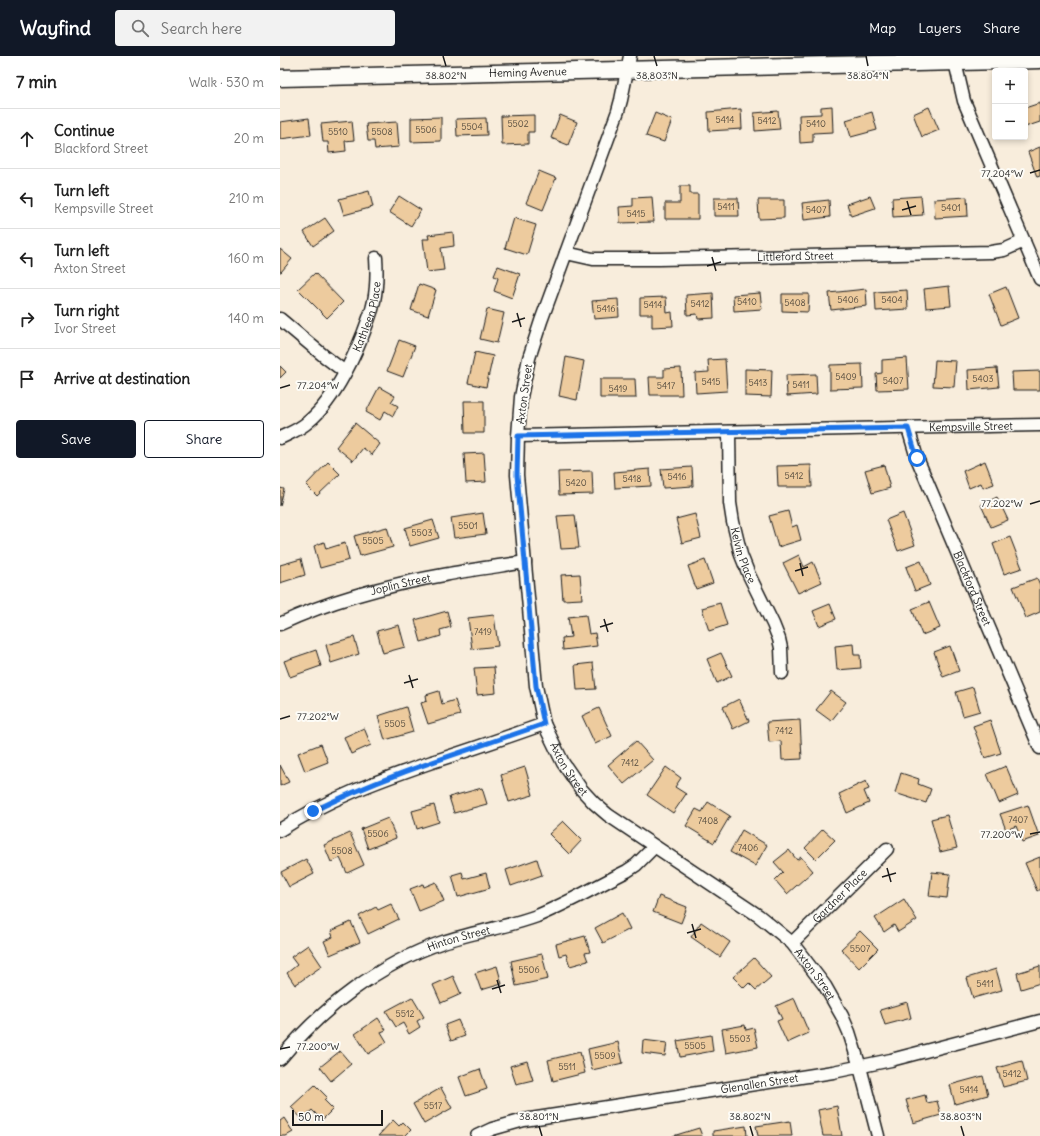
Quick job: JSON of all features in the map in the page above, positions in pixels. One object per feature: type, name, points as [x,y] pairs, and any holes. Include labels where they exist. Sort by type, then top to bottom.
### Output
[{"type":"street","name":"Heming Avenue","points":[[280,78],[628,63],[955,62],[1040,60]]},
{"type":"street","points":[[955,62],[964,101],[1040,279]]},
{"type":"street","name":"Axton Street","points":[[628,63],[622,100],[541,320],[529,358],[521,397],[517,475],[536,686],[544,724],[563,763],[581,789],[594,803],[608,815],[654,847],[759,916],[792,943],[825,986],[842,1016],[849,1032],[860,1067],[878,1136]]},
{"type":"street","name":"Littleford Street","points":[[566,253],[593,259],[666,259],[991,252],[1004,250],[1024,241]]},
{"type":"street","name":"Kathleen Place","points":[[280,438],[301,428],[310,421],[328,401],[345,372],[363,335],[374,302],[377,279],[376,258]]},
{"type":"street","points":[[280,319],[345,372]]},
{"type":"street","name":"Kempsville Street","points":[[518,436],[1040,425]]},
{"type":"street","name":"Blackford Street","points":[[908,428],[917,458],[1040,748]]},
{"type":"street","name":"Kelvin Place","points":[[729,432],[730,503],[733,522],[749,575],[779,639],[781,648],[782,673]]},
{"type":"street","name":"Joplin Street","points":[[280,624],[307,612],[372,591],[450,573],[525,562]]},
{"type":"street","points":[[280,830],[340,797],[390,777],[544,724]]},
{"type":"street","name":"Hinton Street","points":[[280,1060],[292,1044],[315,1021],[342,997],[373,976],[406,958],[442,943],[521,921],[552,910],[627,871],[636,865],[654,847]]},
{"type":"street","name":"Gardner Place","points":[[792,943],[887,849]]},
{"type":"street","name":"Glenallen Street","points":[[477,1136],[492,1129],[524,1120],[860,1067],[1040,1021]]},
{"type":"building","points":[[1040,103],[1040,122],[1028,126],[1028,107]]},
{"type":"building","points":[[832,106],[833,132],[813,133],[813,142],[800,143],[799,115],[821,114],[821,107]]},
{"type":"building","points":[[929,107],[939,130],[922,137],[913,114]]},
{"type":"building","points":[[741,109],[742,129],[709,131],[708,112]]},
{"type":"building","points":[[778,111],[780,129],[755,131],[754,113]]},
{"type":"building","points":[[872,112],[877,130],[851,137],[846,120]]},
{"type":"building","points":[[655,113],[672,120],[664,142],[646,136]]},
{"type":"building","points":[[534,115],[534,132],[528,132],[528,144],[502,145],[501,116]]},
{"type":"building","points":[[560,115],[577,122],[568,145],[551,138]]},
{"type":"building","points":[[441,117],[441,141],[411,142],[411,118]]},
{"type":"building","points":[[309,118],[311,135],[280,139],[280,122]]},
{"type":"building","points":[[486,118],[487,135],[457,136],[456,119]]},
{"type":"building","points":[[352,121],[354,140],[345,141],[346,151],[329,153],[328,142],[323,142],[321,124]]},
{"type":"building","points":[[397,122],[399,147],[375,149],[374,141],[368,141],[366,124]]},
{"type":"building","points":[[1040,147],[1040,176],[1037,177],[1028,152]]},
{"type":"building","points":[[539,171],[556,178],[543,210],[526,203]]},
{"type":"building","points":[[680,186],[690,186],[690,194],[698,194],[698,219],[665,219],[665,203],[680,203]]},
{"type":"building","points":[[369,191],[373,207],[344,215],[339,199]]},
{"type":"building","points":[[399,196],[421,210],[411,226],[389,212]]},
{"type":"building","points":[[870,196],[875,208],[851,216],[847,204]]},
{"type":"building","points":[[921,196],[923,215],[893,217],[892,198]]},
{"type":"building","points":[[652,197],[654,222],[620,223],[619,207],[633,206],[633,198]]},
{"type":"building","points":[[967,197],[968,216],[935,218],[934,199]]},
{"type":"building","points":[[714,198],[738,198],[739,216],[714,216]]},
{"type":"building","points":[[758,200],[784,200],[784,218],[759,219]]},
{"type":"building","points":[[829,200],[830,217],[804,220],[802,203]]},
{"type":"building","points":[[325,218],[334,231],[313,246],[304,232]]},
{"type":"building","points":[[514,218],[536,225],[527,255],[505,248]]},
{"type":"building","points":[[453,232],[454,246],[441,248],[444,270],[427,272],[423,239],[429,239],[428,235]]},
{"type":"building","points":[[280,249],[292,259],[281,272],[280,272]]},
{"type":"building","points":[[498,266],[520,274],[512,298],[494,291],[498,278],[494,276]]},
{"type":"building","points":[[315,273],[343,302],[327,318],[298,289]]},
{"type":"building","points":[[419,284],[436,290],[428,316],[411,310]]},
{"type":"building","points":[[949,286],[951,306],[926,308],[924,289]]},
{"type":"building","points":[[1006,287],[1018,318],[1001,325],[989,294]]},
{"type":"building","points":[[866,289],[867,306],[831,310],[829,293]]},
{"type":"building","points":[[907,290],[908,309],[876,311],[875,292]]},
{"type":"building","points":[[713,293],[714,318],[698,319],[697,314],[687,315],[686,295]]},
{"type":"building","points":[[760,293],[762,309],[734,311],[733,295]]},
{"type":"building","points":[[782,294],[809,294],[808,312],[782,311]]},
{"type":"building","points":[[666,297],[667,313],[672,312],[673,326],[652,327],[652,314],[640,314],[640,298]]},
{"type":"building","points":[[618,299],[619,317],[594,319],[592,301]]},
{"type":"building","points":[[487,309],[504,313],[497,343],[480,339]]},
{"type":"building","points":[[399,340],[415,346],[403,377],[387,371]]},
{"type":"building","points":[[475,352],[493,356],[486,387],[468,383]]},
{"type":"building","points":[[566,357],[584,361],[577,400],[559,396]]},
{"type":"building","points":[[907,358],[909,389],[877,390],[876,374],[882,373],[882,360]]},
{"type":"building","points":[[725,359],[727,391],[696,393],[695,373],[709,372],[708,360]]},
{"type":"building","points":[[935,360],[956,361],[954,387],[933,386]]},
{"type":"building","points":[[862,364],[863,388],[830,389],[830,365]]},
{"type":"building","points":[[280,366],[286,372],[280,378]]},
{"type":"building","points":[[681,368],[682,395],[650,395],[649,377],[664,377],[664,369]]},
{"type":"building","points":[[997,368],[999,387],[969,390],[968,370]]},
{"type":"building","points":[[745,369],[772,370],[771,397],[745,396]]},
{"type":"building","points":[[1040,371],[1040,390],[1013,390],[1012,372]]},
{"type":"building","points":[[816,374],[817,394],[787,396],[786,375]]},
{"type":"building","points":[[600,379],[635,379],[636,398],[600,398]]},
{"type":"building","points":[[379,387],[395,396],[391,402],[398,406],[393,416],[385,411],[380,420],[366,412]]},
{"type":"building","points":[[464,401],[484,401],[484,433],[465,433]]},
{"type":"building","points":[[355,423],[380,444],[372,455],[363,448],[353,461],[336,447]]},
{"type":"building","points":[[484,453],[486,482],[466,483],[464,454]]},
{"type":"building","points":[[985,461],[994,484],[983,488],[981,483],[969,488],[963,471]]},
{"type":"building","points":[[328,462],[340,474],[317,496],[306,485]]},
{"type":"building","points":[[811,465],[812,487],[778,487],[777,466]]},
{"type":"building","points":[[884,465],[890,488],[872,493],[865,470]]},
{"type":"building","points":[[692,467],[693,486],[663,488],[661,469]]},
{"type":"building","points":[[650,469],[651,486],[615,488],[614,472]]},
{"type":"building","points":[[592,471],[593,494],[559,495],[558,472]]},
{"type":"building","points":[[280,488],[284,489],[280,506]]},
{"type":"building","points":[[997,497],[1008,520],[991,527],[981,505]]},
{"type":"building","points":[[788,511],[792,527],[797,525],[801,540],[778,547],[769,516]]},
{"type":"building","points":[[483,513],[486,534],[454,538],[451,518]]},
{"type":"building","points":[[903,513],[915,545],[898,551],[886,520]]},
{"type":"building","points":[[695,514],[701,538],[682,543],[676,519]]},
{"type":"building","points":[[575,515],[579,548],[561,549],[557,516]]},
{"type":"building","points":[[433,520],[439,538],[410,546],[405,528]]},
{"type":"building","points":[[387,527],[393,547],[360,556],[354,536]]},
{"type":"building","points":[[1010,537],[1022,568],[1004,574],[993,544]]},
{"type":"building","points":[[324,542],[326,549],[345,543],[349,560],[320,568],[314,546]]},
{"type":"building","points":[[799,555],[804,567],[813,562],[822,582],[798,593],[783,563]]},
{"type":"building","points":[[301,559],[305,575],[280,583],[280,565]]},
{"type":"building","points":[[705,560],[713,583],[696,589],[688,566]]},
{"type":"building","points":[[921,561],[930,585],[915,591],[906,567]]},
{"type":"building","points":[[580,574],[582,599],[563,600],[561,575]]},
{"type":"building","points":[[1037,578],[1040,585],[1040,612],[1026,618],[1013,587]]},
{"type":"building","points":[[929,602],[940,628],[922,635],[912,609]]},
{"type":"building","points":[[720,603],[727,625],[709,631],[702,608]]},
{"type":"building","points":[[830,604],[836,619],[819,626],[813,611]]},
{"type":"building","points":[[447,611],[451,627],[440,630],[441,636],[421,642],[415,620]]},
{"type":"building","points":[[494,615],[498,646],[472,649],[468,618]]},
{"type":"building","points":[[586,615],[589,634],[595,633],[597,646],[563,650],[562,638],[571,637],[568,617]]},
{"type":"building","points":[[399,625],[405,647],[383,653],[377,631]]},
{"type":"building","points":[[354,637],[359,654],[331,663],[326,645]]},
{"type":"building","points":[[853,644],[854,655],[860,655],[861,668],[837,670],[835,646]]},
{"type":"building","points":[[950,646],[959,671],[943,677],[934,652]]},
{"type":"building","points":[[316,650],[321,666],[290,677],[284,661]]},
{"type":"building","points":[[721,653],[732,676],[717,683],[707,659]]},
{"type":"building","points":[[593,663],[596,689],[577,690],[575,665]]},
{"type":"building","points":[[494,667],[496,693],[477,695],[474,668]]},
{"type":"building","points":[[973,687],[980,711],[963,716],[956,692]]},
{"type":"building","points":[[439,691],[442,704],[455,700],[460,715],[428,724],[421,703],[427,701],[426,695]]},
{"type":"building","points":[[831,691],[846,702],[831,721],[816,710]]},
{"type":"building","points":[[739,699],[749,721],[733,729],[723,707]]},
{"type":"building","points":[[406,707],[413,732],[385,740],[378,716]]},
{"type":"building","points":[[599,708],[612,736],[595,744],[582,716]]},
{"type":"building","points":[[800,720],[802,759],[782,760],[781,741],[769,742],[767,722]]},
{"type":"building","points":[[990,720],[1001,753],[985,758],[973,726]]},
{"type":"building","points":[[364,728],[371,745],[351,754],[344,737]]},
{"type":"building","points":[[636,741],[653,760],[624,784],[608,765]]},
{"type":"building","points":[[321,744],[328,762],[305,771],[298,753]]},
{"type":"building","points":[[280,765],[289,782],[280,786]]},
{"type":"building","points":[[1006,766],[1018,795],[999,803],[987,774]]},
{"type":"building","points":[[525,767],[533,795],[509,802],[501,775]]},
{"type":"building","points":[[666,767],[681,778],[675,787],[686,794],[673,813],[647,795]]},
{"type":"building","points":[[901,773],[919,779],[918,784],[931,789],[926,803],[895,793]]},
{"type":"building","points":[[866,781],[869,789],[864,791],[869,803],[847,813],[839,794]]},
{"type":"building","points":[[482,788],[487,804],[454,813],[449,797]]},
{"type":"building","points":[[708,802],[730,816],[714,843],[686,826],[696,809],[702,812]]},
{"type":"building","points":[[434,805],[439,822],[417,829],[412,811]]},
{"type":"building","points":[[1028,805],[1039,836],[1022,842],[1016,826],[1006,830],[1000,814]]},
{"type":"building","points":[[947,815],[957,848],[940,852],[931,819]]},
{"type":"building","points":[[388,818],[396,838],[368,849],[361,829]]},
{"type":"building","points":[[563,821],[582,840],[569,854],[549,834]]},
{"type":"building","points":[[823,829],[835,840],[816,859],[805,848]]},
{"type":"building","points":[[742,830],[767,845],[755,866],[730,852]]},
{"type":"building","points":[[350,833],[364,865],[347,873],[340,858],[331,862],[324,845]]},
{"type":"building","points":[[789,850],[797,860],[801,857],[813,871],[787,894],[775,880],[783,872],[774,862]]},
{"type":"building","points":[[1040,857],[1040,889],[1037,891],[1025,863]]},
{"type":"building","points":[[306,859],[314,874],[289,887],[281,872]]},
{"type":"building","points":[[537,859],[542,875],[511,886],[506,870]]},
{"type":"building","points":[[462,872],[464,879],[486,873],[490,888],[458,897],[452,875]]},
{"type":"building","points":[[932,872],[950,874],[947,898],[929,896]]},
{"type":"building","points":[[436,882],[444,901],[419,911],[410,889],[423,884],[424,887]]},
{"type":"building","points":[[659,896],[687,907],[681,923],[653,912]]},
{"type":"building","points":[[904,899],[917,920],[898,932],[894,925],[884,932],[875,918]]},
{"type":"building","points":[[391,904],[399,919],[368,934],[359,916],[376,907],[378,910]]},
{"type":"building","points":[[622,913],[630,929],[603,943],[595,928]]},
{"type":"building","points":[[351,922],[360,942],[330,955],[324,941],[333,937],[331,931]]},
{"type":"building","points":[[701,922],[730,942],[720,957],[691,937]]},
{"type":"building","points":[[860,931],[878,949],[859,968],[841,949]]},
{"type":"building","points":[[585,936],[590,952],[585,953],[588,961],[570,966],[566,954],[559,956],[556,944]]},
{"type":"building","points":[[308,945],[322,966],[295,985],[287,973],[297,965],[291,957]]},
{"type":"building","points":[[542,954],[548,979],[516,986],[511,961]]},
{"type":"building","points":[[754,958],[771,977],[756,990],[749,983],[744,988],[733,977]]},
{"type":"building","points":[[497,966],[502,984],[481,990],[475,973]]},
{"type":"building","points":[[1040,966],[1040,983],[1021,989],[1017,973]]},
{"type":"building","points":[[996,969],[1002,990],[973,998],[967,978]]},
{"type":"building","points":[[453,976],[461,994],[441,1003],[433,985]]},
{"type":"building","points":[[412,997],[424,1017],[417,1021],[420,1027],[409,1034],[403,1023],[396,1027],[386,1011]]},
{"type":"building","points":[[794,998],[809,1033],[787,1043],[777,1021],[782,1019],[776,1006]]},
{"type":"building","points":[[907,1002],[911,1018],[885,1025],[880,1010]]},
{"type":"building","points":[[378,1018],[386,1030],[381,1032],[387,1042],[368,1054],[355,1034]]},
{"type":"building","points":[[458,1020],[465,1036],[451,1041],[445,1025]]},
{"type":"building","points":[[745,1025],[746,1030],[754,1028],[758,1047],[726,1053],[722,1029]]},
{"type":"building","points":[[711,1035],[713,1051],[680,1057],[677,1041]]},
{"type":"building","points":[[643,1040],[667,1043],[665,1056],[642,1053]]},
{"type":"building","points":[[618,1042],[623,1063],[592,1070],[588,1049]]},
{"type":"building","points":[[340,1051],[351,1064],[331,1081],[320,1067]]},
{"type":"building","points":[[580,1052],[585,1073],[553,1081],[548,1060]]},
{"type":"building","points":[[527,1061],[533,1080],[516,1084],[510,1066]]},
{"type":"building","points":[[1022,1061],[1027,1081],[1003,1087],[997,1068]]},
{"type":"building","points":[[480,1069],[487,1089],[466,1096],[459,1077]]},
{"type":"building","points":[[983,1076],[988,1095],[955,1104],[950,1085]]},
{"type":"building","points":[[315,1085],[327,1097],[324,1100],[333,1109],[322,1120],[312,1110],[302,1119],[291,1107]]},
{"type":"building","points":[[441,1088],[452,1108],[424,1124],[413,1104]]},
{"type":"building","points":[[925,1095],[927,1103],[937,1101],[941,1115],[913,1123],[906,1100]]},
{"type":"building","points":[[837,1106],[842,1136],[823,1136],[818,1110]]},
{"type":"building","points":[[284,1118],[293,1132],[286,1136],[280,1136],[280,1121]]},
{"type":"building","points":[[393,1120],[399,1126],[403,1122],[411,1130],[405,1136],[378,1136]]},
{"type":"building","points":[[790,1121],[792,1136],[758,1136],[756,1126]]},
{"type":"building","points":[[746,1126],[747,1136],[713,1136],[713,1131]]},
{"type":"building","points":[[699,1128],[702,1136],[673,1136]]},
{"type":"route","points":[[313,811],[340,797],[390,777],[544,724],[536,686],[517,475],[518,436],[908,428],[917,458]]}]
